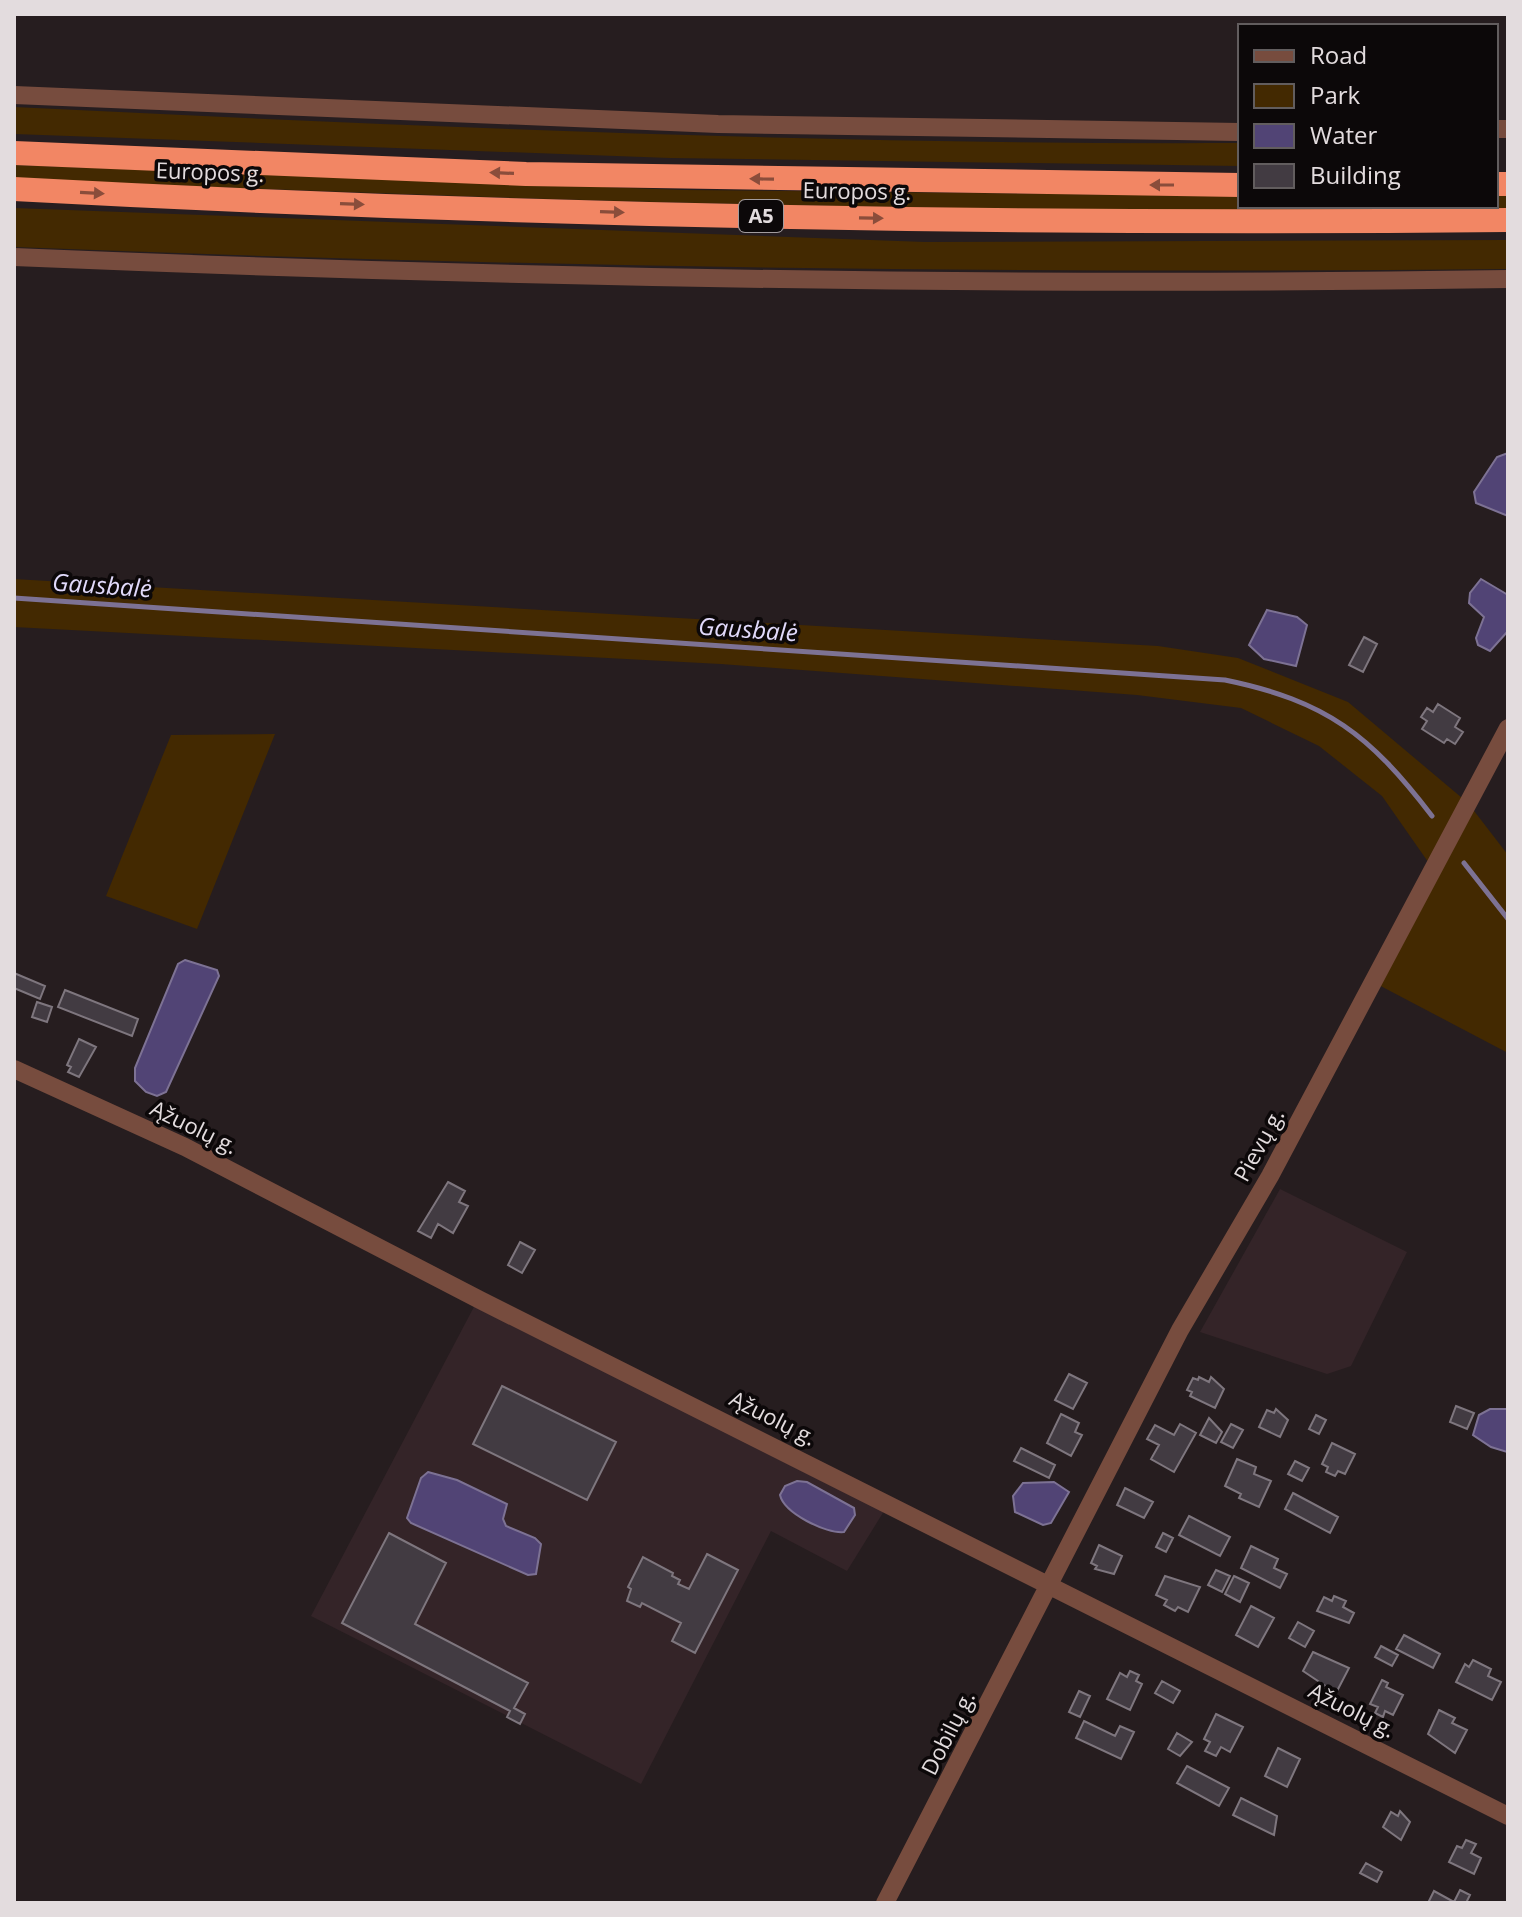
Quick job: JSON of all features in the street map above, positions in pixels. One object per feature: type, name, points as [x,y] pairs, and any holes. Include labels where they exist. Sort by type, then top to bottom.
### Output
[{"type":"highway","name":"Europos g.","points":[[14,153],[676,178],[1238,185]]},
{"type":"highway","name":"Europos g.","points":[[14,189],[459,208],[760,216],[1144,221],[1508,220]]},
{"type":"street","points":[[14,95],[703,124],[1238,132]]},
{"type":"street","points":[[14,257],[338,269],[827,280],[1508,279]]},
{"type":"street","name":"Pievų g.","points":[[1052,1585],[1180,1330],[1270,1176],[1508,728]]},
{"type":"street","name":"Ąžuolų g.","points":[[14,1069],[185,1147],[480,1300],[1508,1816]]},
{"type":"street","name":"Dobilų g.","points":[[885,1903],[1052,1585]]},
{"type":"shaded area","points":[[1280,1189],[1407,1252],[1351,1366],[1327,1374],[1200,1332]]},
{"type":"shaded area","points":[[476,1303],[889,1503],[847,1571],[771,1531],[641,1784],[311,1616]]},
{"type":"green space","points":[[14,107],[780,138],[1238,143],[1238,166],[670,158],[14,134]]},
{"type":"green space","points":[[14,165],[684,190],[1238,196],[1238,208],[1498,208],[1498,195],[1508,195],[1508,210],[1134,210],[574,200],[14,178]]},
{"type":"green space","points":[[14,208],[925,242],[1508,240],[1508,269],[761,267],[388,260],[14,247]]},
{"type":"green space","points":[[14,579],[1158,646],[1238,658],[1348,702],[1468,803],[1508,855],[1508,1053],[1373,982],[1433,869],[1382,796],[1319,746],[1241,708],[1137,695],[721,664],[14,627]]},
{"type":"green space","points":[[275,734],[197,929],[106,896],[171,735]]},
{"type":"water","points":[[1508,453],[1508,516],[1476,503],[1474,492],[1497,457]]},
{"type":"water","points":[[1481,579],[1508,595],[1508,631],[1490,651],[1478,645],[1476,638],[1484,617],[1469,603],[1470,593]]},
{"type":"water","points":[[1267,610],[1297,617],[1307,625],[1296,666],[1264,659],[1249,645]]},
{"type":"water","points":[[185,960],[217,970],[219,976],[166,1092],[157,1096],[146,1092],[135,1081],[135,1068],[178,964]]},
{"type":"water","points":[[1490,1409],[1508,1409],[1507,1452],[1491,1447],[1473,1435],[1479,1415]]},
{"type":"water","points":[[428,1472],[457,1480],[507,1504],[503,1519],[506,1526],[535,1538],[541,1544],[536,1574],[528,1575],[411,1523],[407,1518],[421,1478]]},
{"type":"water","points":[[797,1481],[807,1482],[854,1508],[855,1515],[844,1532],[817,1526],[789,1509],[780,1495],[785,1486]]},
{"type":"water","points":[[1054,1482],[1069,1492],[1051,1523],[1043,1525],[1015,1512],[1013,1496],[1023,1483]]},
{"type":"building","points":[[1364,637],[1377,644],[1363,672],[1349,665]]},
{"type":"building","points":[[1438,704],[1460,718],[1455,727],[1463,732],[1455,744],[1447,739],[1444,743],[1422,729],[1427,721],[1421,717],[1427,708],[1433,712]]},
{"type":"building","points":[[14,973],[45,986],[40,999],[14,988]]},
{"type":"building","points":[[65,990],[138,1019],[132,1036],[58,1007]]},
{"type":"building","points":[[37,1002],[52,1007],[47,1022],[32,1017]]},
{"type":"building","points":[[79,1039],[96,1047],[79,1077],[68,1072],[71,1067],[67,1065]]},
{"type":"building","points":[[448,1182],[465,1191],[459,1202],[468,1206],[453,1233],[438,1224],[431,1238],[418,1231]]},
{"type":"building","points":[[520,1242],[535,1250],[522,1273],[508,1265]]},
{"type":"building","points":[[1069,1374],[1087,1383],[1073,1409],[1055,1400]]},
{"type":"building","points":[[1199,1377],[1209,1382],[1211,1377],[1224,1389],[1215,1408],[1190,1396],[1192,1392],[1187,1390],[1193,1378],[1198,1380]]},
{"type":"building","points":[[502,1386],[616,1442],[587,1500],[473,1444]]},
{"type":"building","points":[[1456,1406],[1474,1413],[1467,1429],[1450,1422]]},
{"type":"building","points":[[1276,1409],[1288,1420],[1280,1437],[1259,1427],[1267,1410],[1274,1413]]},
{"type":"building","points":[[1061,1414],[1079,1423],[1075,1432],[1082,1435],[1071,1456],[1047,1443]]},
{"type":"building","points":[[1316,1415],[1326,1420],[1319,1434],[1309,1429]]},
{"type":"building","points":[[1209,1418],[1222,1432],[1216,1443],[1200,1435]]},
{"type":"building","points":[[1180,1424],[1196,1433],[1174,1472],[1151,1459],[1159,1445],[1147,1439],[1155,1425],[1174,1435]]},
{"type":"building","points":[[1231,1424],[1243,1430],[1233,1448],[1221,1442]]},
{"type":"building","points":[[1332,1443],[1355,1454],[1345,1474],[1338,1471],[1335,1476],[1326,1472],[1328,1467],[1322,1464]]},
{"type":"building","points":[[1021,1448],[1055,1465],[1049,1478],[1014,1461]]},
{"type":"building","points":[[1237,1459],[1256,1467],[1254,1474],[1271,1481],[1259,1507],[1239,1498],[1241,1494],[1225,1486]]},
{"type":"building","points":[[1295,1461],[1309,1468],[1302,1481],[1288,1474]]},
{"type":"building","points":[[1125,1488],[1153,1502],[1144,1518],[1117,1505]]},
{"type":"building","points":[[1293,1493],[1338,1517],[1330,1533],[1285,1509]]},
{"type":"building","points":[[1189,1516],[1230,1537],[1220,1556],[1179,1535]]},
{"type":"building","points":[[389,1533],[446,1563],[415,1624],[528,1683],[514,1708],[525,1714],[520,1724],[507,1717],[510,1711],[342,1623]]},
{"type":"building","points":[[1163,1533],[1173,1538],[1166,1552],[1156,1547]]},
{"type":"building","points":[[1099,1545],[1122,1556],[1114,1574],[1095,1569],[1097,1566],[1091,1563]]},
{"type":"building","points":[[1251,1546],[1278,1559],[1274,1568],[1287,1574],[1280,1588],[1241,1568]]},
{"type":"building","points":[[707,1554],[738,1570],[695,1653],[672,1641],[681,1623],[642,1603],[640,1607],[627,1601],[631,1589],[628,1587],[643,1557],[673,1573],[672,1576],[680,1580],[678,1584],[689,1589]]},
{"type":"building","points":[[1216,1570],[1230,1576],[1222,1592],[1208,1585]]},
{"type":"building","points":[[1165,1576],[1200,1587],[1188,1612],[1178,1607],[1175,1611],[1164,1605],[1167,1600],[1156,1595]]},
{"type":"building","points":[[1234,1576],[1249,1583],[1240,1602],[1225,1594]]},
{"type":"building","points":[[1334,1596],[1346,1601],[1343,1607],[1354,1613],[1349,1623],[1317,1611],[1324,1597],[1332,1601]]},
{"type":"building","points":[[1251,1606],[1274,1618],[1258,1647],[1236,1635]]},
{"type":"building","points":[[1298,1622],[1314,1631],[1305,1647],[1289,1638]]},
{"type":"building","points":[[1404,1635],[1440,1654],[1433,1668],[1396,1649]]},
{"type":"building","points":[[1381,1646],[1398,1655],[1392,1666],[1375,1657]]},
{"type":"building","points":[[1313,1652],[1349,1668],[1336,1693],[1303,1671]]},
{"type":"building","points":[[1473,1660],[1491,1669],[1488,1676],[1501,1682],[1492,1700],[1456,1682],[1465,1664],[1469,1667]]},
{"type":"building","points":[[1130,1671],[1139,1675],[1136,1681],[1142,1684],[1130,1710],[1107,1699],[1120,1673],[1127,1677]]},
{"type":"building","points":[[1382,1680],[1388,1683],[1386,1687],[1403,1695],[1393,1715],[1385,1711],[1383,1717],[1375,1713],[1378,1707],[1370,1704]]},
{"type":"building","points":[[1162,1681],[1180,1691],[1173,1703],[1155,1693]]},
{"type":"building","points":[[1079,1691],[1090,1696],[1080,1717],[1069,1712]]},
{"type":"building","points":[[1439,1710],[1455,1718],[1452,1723],[1467,1730],[1455,1753],[1428,1734]]},
{"type":"building","points":[[1216,1714],[1243,1727],[1230,1752],[1221,1747],[1216,1756],[1205,1751],[1210,1742],[1204,1739]]},
{"type":"building","points":[[1084,1721],[1115,1736],[1120,1726],[1134,1732],[1121,1759],[1076,1738]]},
{"type":"building","points":[[1177,1733],[1192,1742],[1180,1756],[1168,1749]]},
{"type":"building","points":[[1278,1748],[1300,1759],[1287,1787],[1265,1776]]},
{"type":"building","points":[[1187,1766],[1229,1788],[1219,1806],[1177,1783]]},
{"type":"building","points":[[1241,1798],[1277,1816],[1274,1835],[1233,1815]]},
{"type":"building","points":[[1400,1811],[1410,1822],[1401,1840],[1383,1827],[1391,1812],[1398,1816]]},
{"type":"building","points":[[1466,1840],[1476,1844],[1471,1853],[1481,1858],[1474,1874],[1449,1862],[1457,1846],[1462,1848]]},
{"type":"building","points":[[1366,1863],[1382,1872],[1377,1882],[1360,1873]]},
{"type":"building","points":[[1460,1890],[1470,1895],[1466,1903],[1428,1903],[1434,1891],[1454,1902]]},
{"type":"waterway","name":"Gausbalė","points":[[14,598],[1225,680],[1292,699],[1344,726],[1388,764],[1432,816]]},
{"type":"waterway","name":"Gausbalė","points":[[1464,863],[1508,919]]}]
